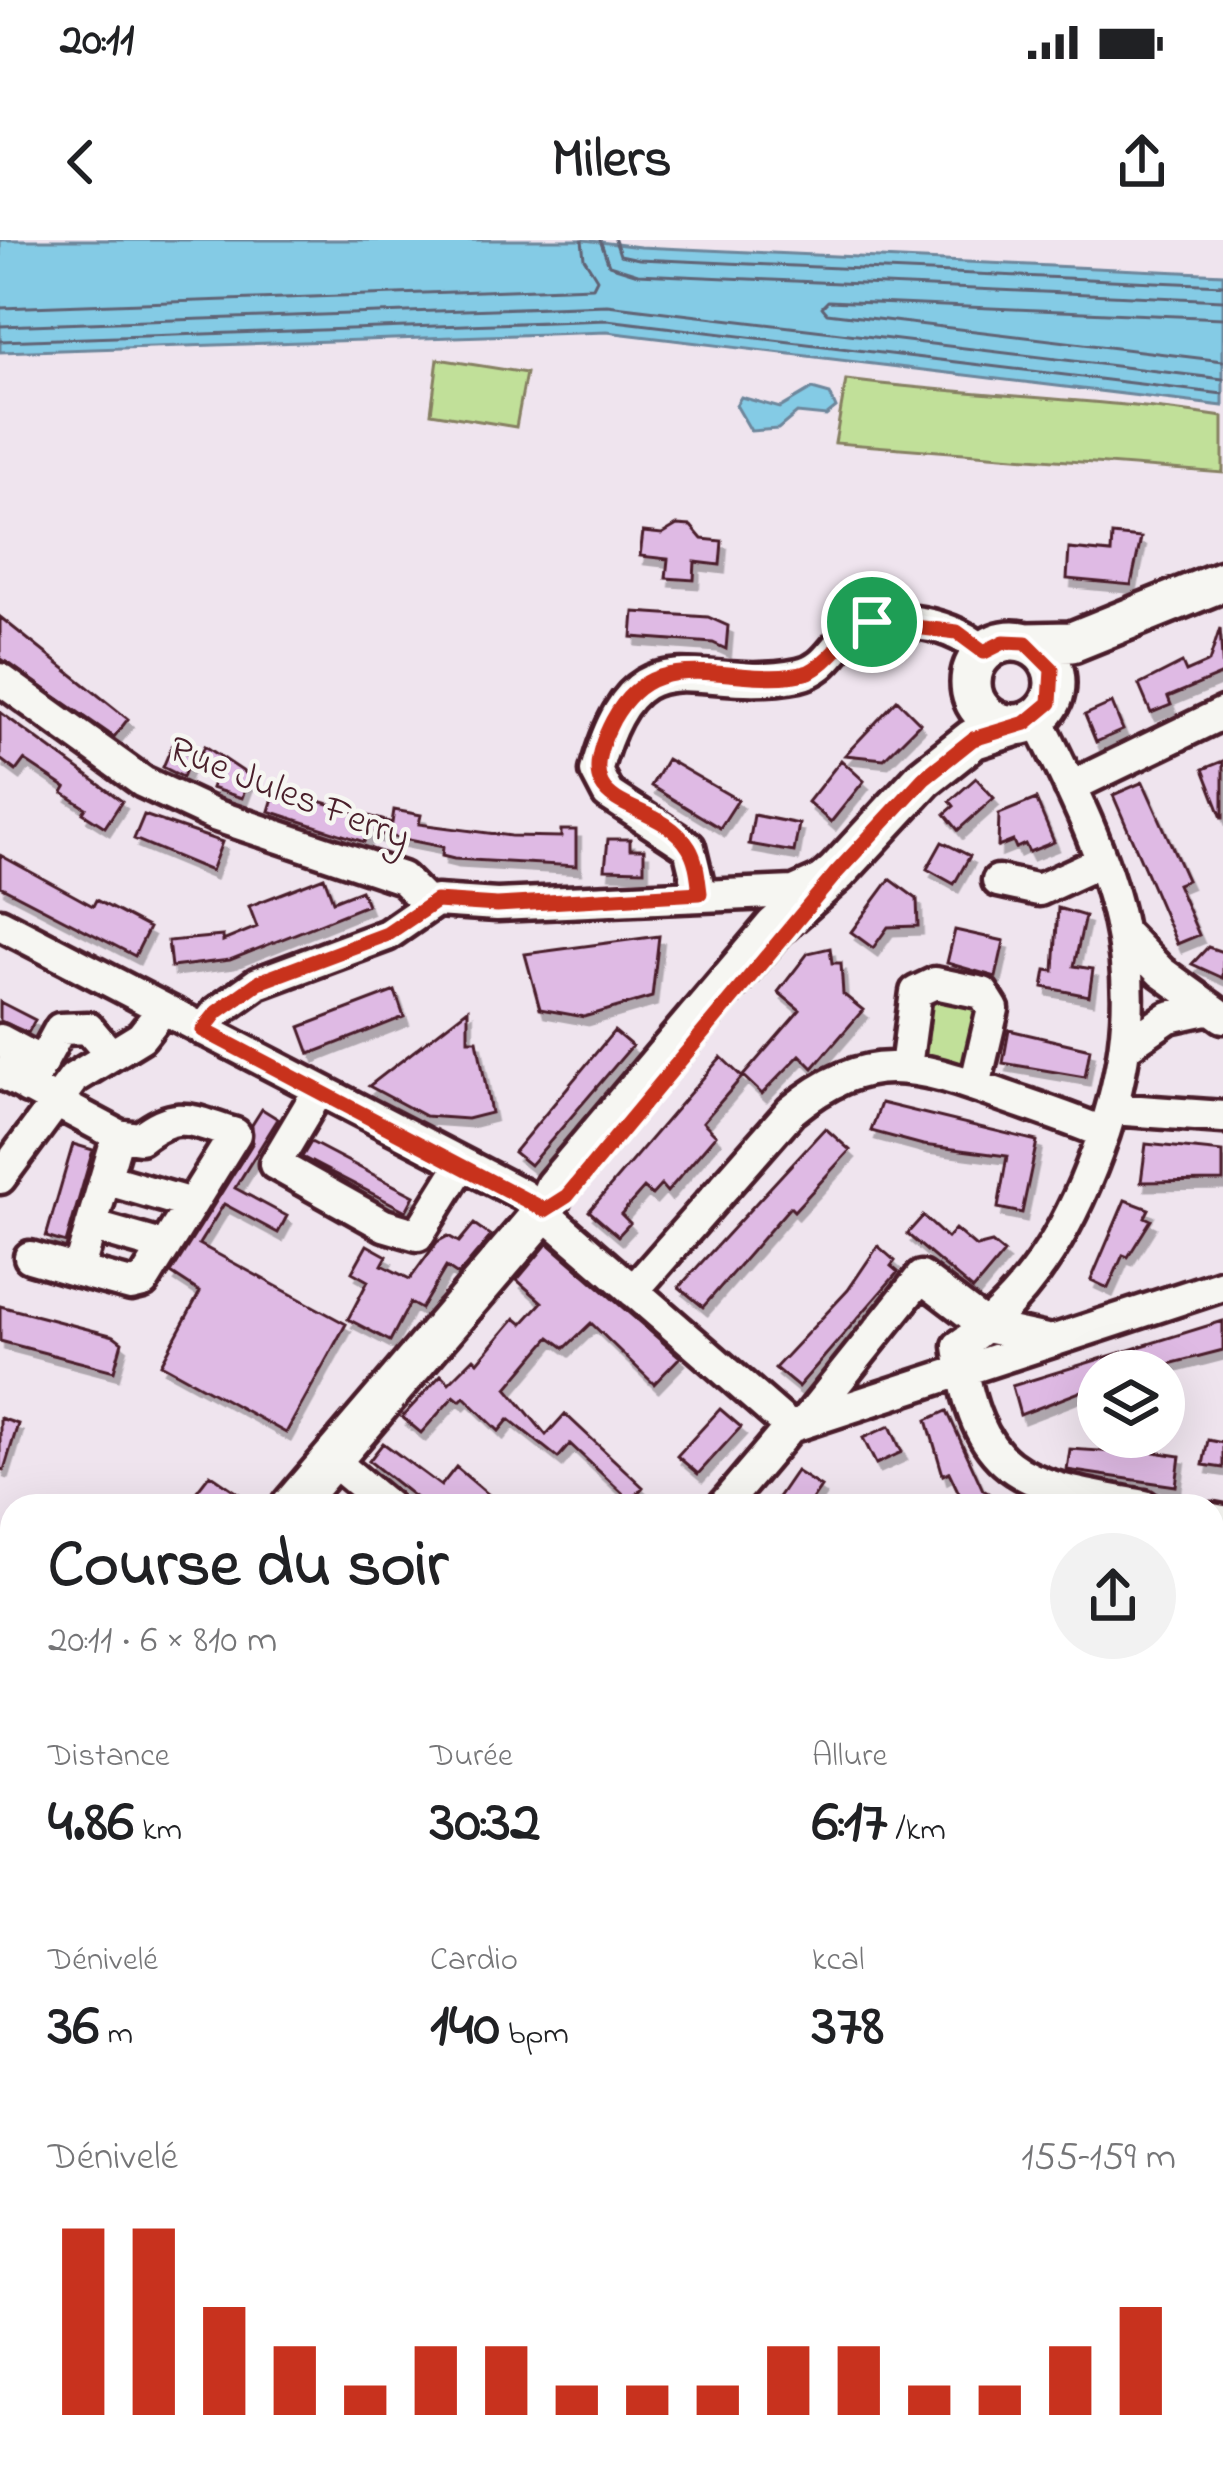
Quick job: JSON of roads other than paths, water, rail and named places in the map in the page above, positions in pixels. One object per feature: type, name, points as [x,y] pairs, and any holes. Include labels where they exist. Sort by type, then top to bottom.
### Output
[{"type":"main road","points":[[924,778],[972,693],[973,671],[984,652],[1004,642],[1072,642],[1223,581]]},
{"type":"main road","points":[[302,1494],[545,1210],[567,1196],[837,872],[924,778],[973,739],[1035,712],[1081,660],[1175,599]]},
{"type":"main road","points":[[1026,643],[1046,658],[1035,712]]},
{"type":"main road","points":[[972,693],[987,717],[1035,712]]},
{"type":"street","points":[[700,893],[689,847],[608,794],[596,771],[620,708],[637,688],[656,678],[797,676],[821,666],[846,637],[872,622],[957,632],[984,652]]},
{"type":"street","name":"Rue Jules Ferry","points":[[0,679],[142,782],[214,815],[402,878],[428,904]]},
{"type":"street","points":[[961,1360],[1019,1296],[1084,1193],[1127,1046],[1126,936],[1070,787],[1035,712]]},
{"type":"street","points":[[1070,787],[1223,713]]},
{"type":"street","points":[[998,881],[1039,890],[1100,862]]},
{"type":"street","points":[[203,1030],[217,1012],[259,982],[387,934],[428,904],[446,899],[497,905],[794,892],[837,872]]},
{"type":"street","points":[[0,924],[545,1210],[633,1291],[798,1425]]},
{"type":"street","points":[[1126,936],[1217,1013]]},
{"type":"street","points":[[1127,1046],[1173,980]]},
{"type":"street","points":[[906,1067],[916,992],[935,982],[983,993],[992,1009],[975,1086]]},
{"type":"street","points":[[0,1072],[41,1085],[74,1078],[140,1036],[163,1009]]},
{"type":"street","points":[[1127,1046],[1169,1017],[1217,1013]]},
{"type":"street","points":[[0,1178],[41,1085],[53,1039],[69,1026],[97,1034],[109,1053]]},
{"type":"street","points":[[0,1040],[41,1085],[118,1135],[140,1138],[167,1118],[238,1123],[143,1282],[131,1285],[30,1257]]},
{"type":"street","points":[[633,1291],[791,1111],[821,1086],[854,1072],[906,1067],[1108,1120],[1223,1118]]},
{"type":"street","points":[[319,1090],[275,1164],[384,1225],[418,1234],[462,1164]]},
{"type":"street","points":[[78,1270],[118,1135]]},
{"type":"street","points":[[105,1179],[191,1204]]},
{"type":"street","points":[[91,1226],[165,1247]]},
{"type":"street","points":[[734,1494],[921,1276],[987,1327],[1051,1341]]},
{"type":"street","points":[[798,1425],[961,1360],[1051,1341],[1223,1285]]},
{"type":"street","points":[[961,1360],[981,1426],[1017,1475],[1078,1494]]},
{"type":"street","points":[[332,1460],[373,1494]]},
{"type":"water","points":[[0,240],[584,240],[640,247],[1223,274],[1223,406],[607,332],[0,352]]},
{"type":"water","points":[[812,389],[830,394],[836,408],[826,416],[797,413],[778,429],[751,431],[736,405],[741,397],[780,408]]}]
